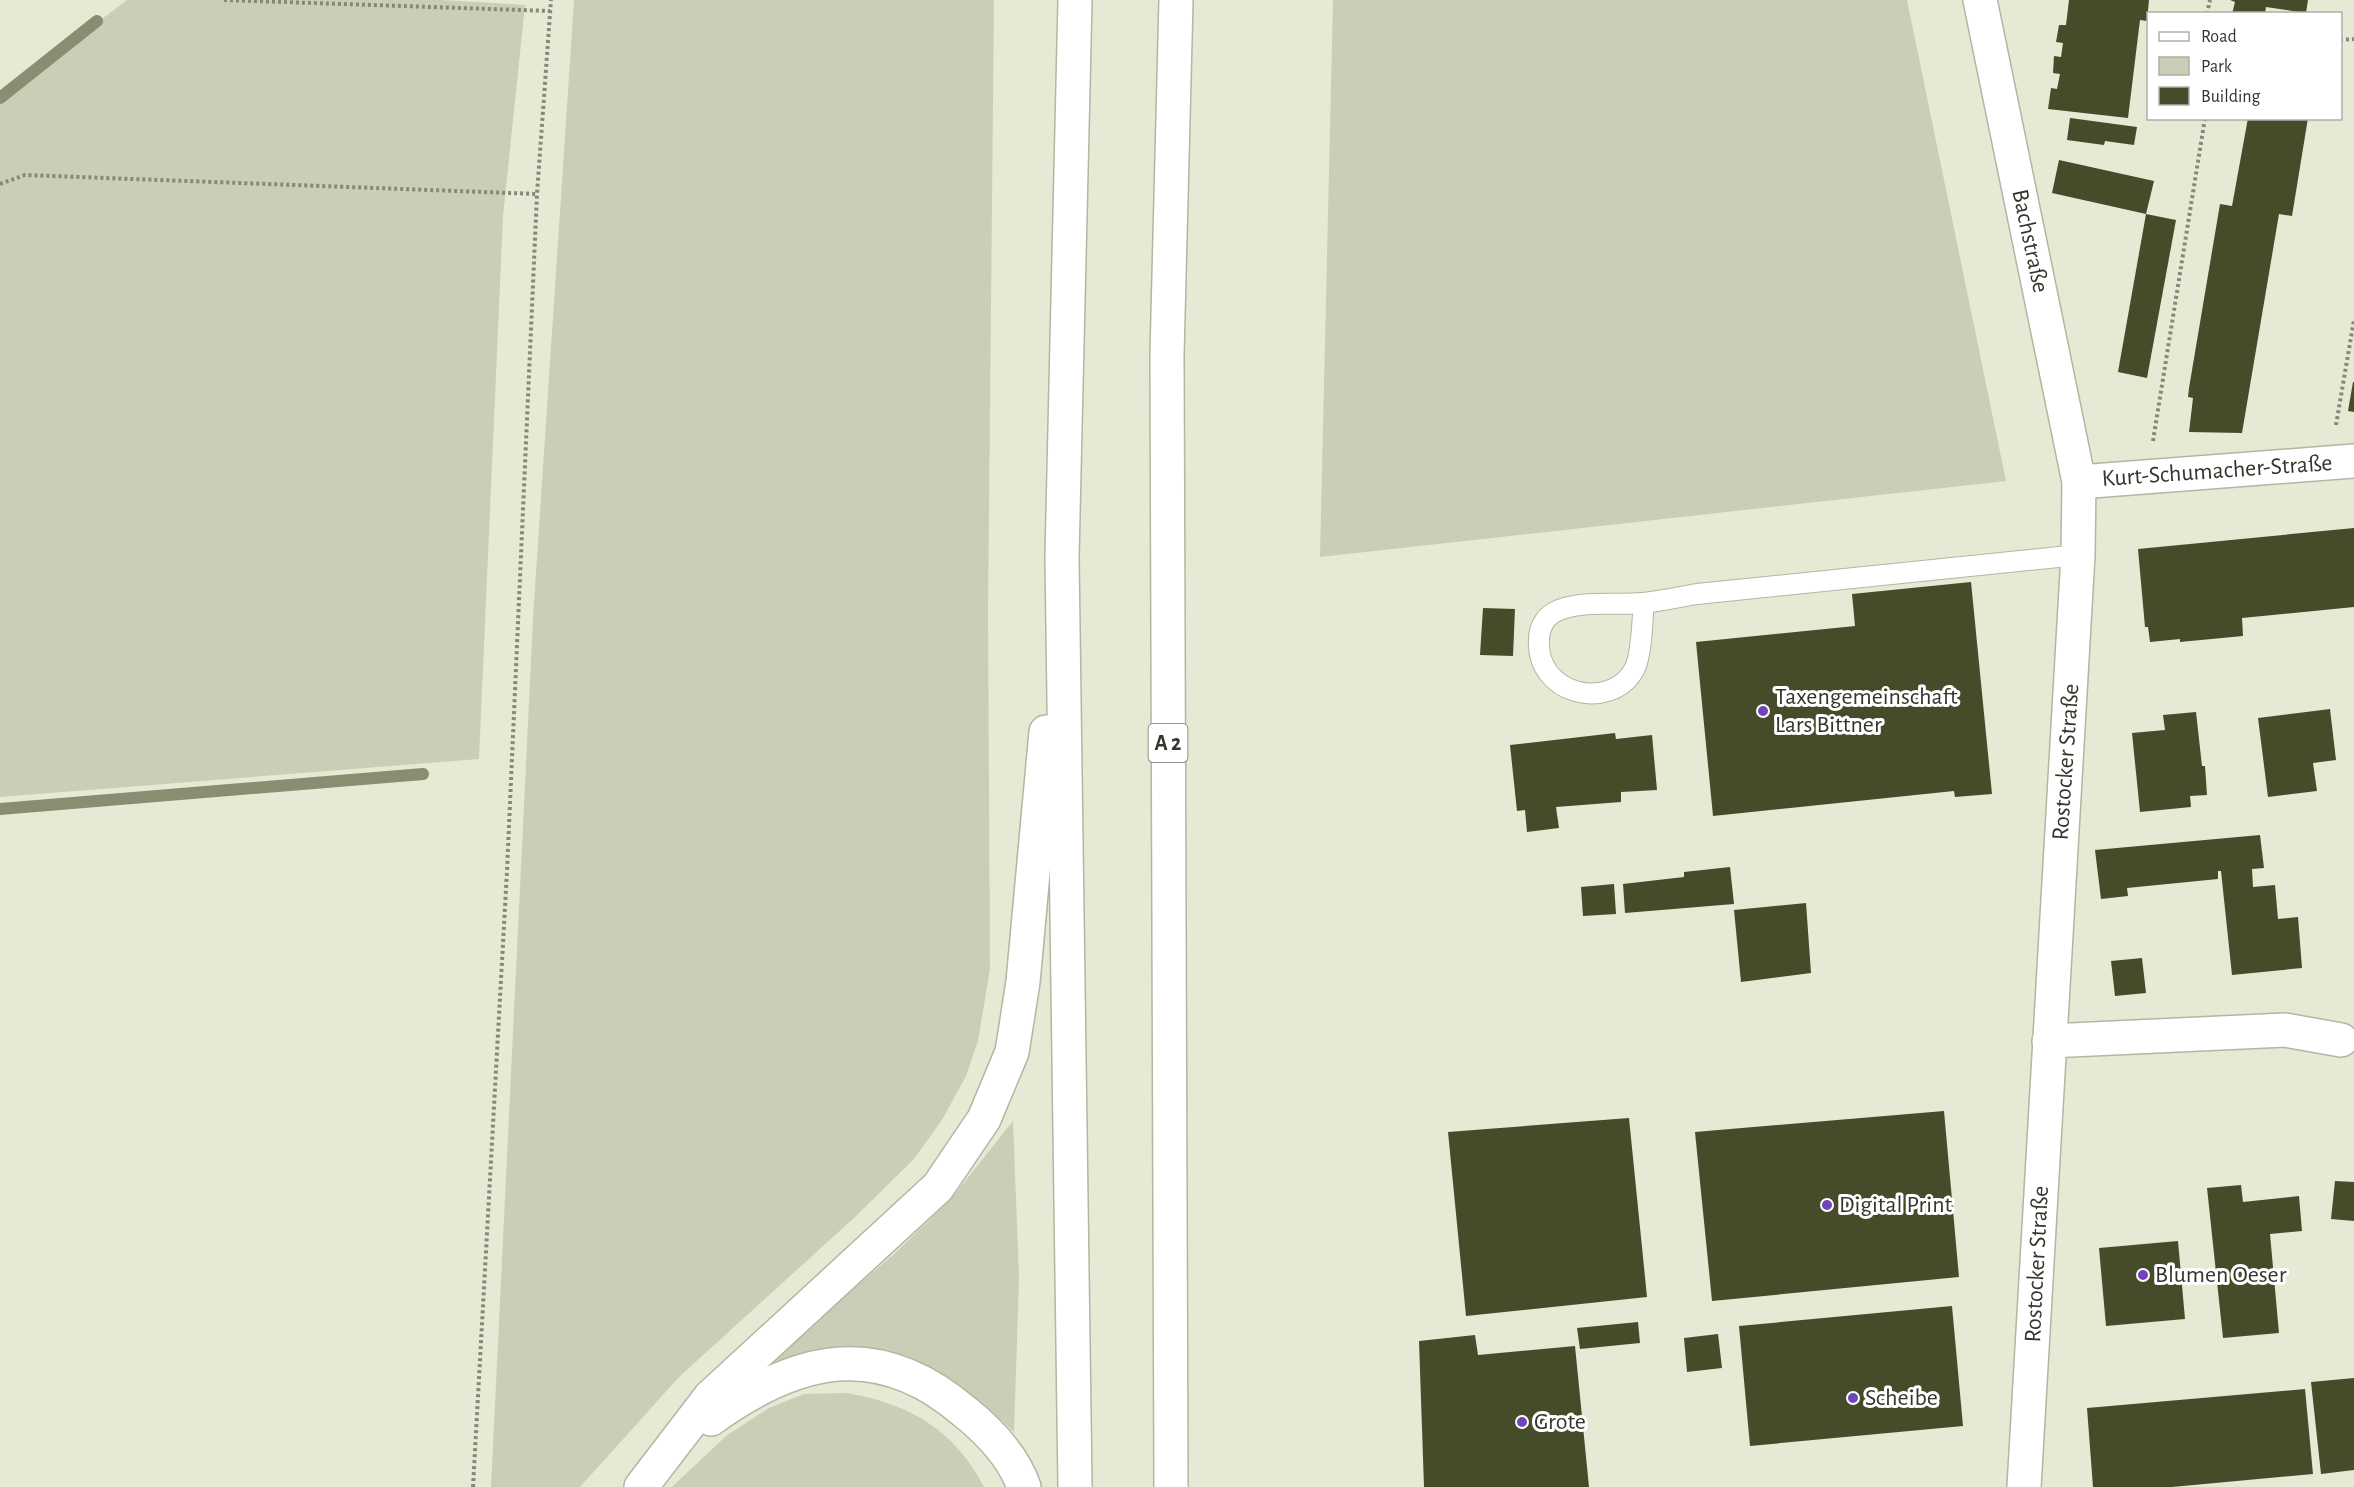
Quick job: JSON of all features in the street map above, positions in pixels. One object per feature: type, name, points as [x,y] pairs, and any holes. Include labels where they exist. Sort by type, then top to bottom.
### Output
[{"type":"main road","points":[[1075,0],[1062,557],[1075,1487]]},
{"type":"main road","name":"A 2","points":[[1172,1487],[1167,355],[1176,0]]},
{"type":"main road","name":"Bachstraße","points":[[1980,0],[2079,482]]},
{"type":"main road","name":"Kurt-Schumacher-Straße","points":[[2079,482],[2342,462]]},
{"type":"main road","name":"Rostocker Straße","points":[[2024,1487],[2078,555],[2079,482]]},
{"type":"main road","points":[[648,1477],[710,1397],[938,1186],[984,1119],[1012,1052],[1023,982],[1062,557]]},
{"type":"main road","points":[[2049,1041],[2285,1030],[2341,1040]]},
{"type":"main road","points":[[648,1477],[696,1429],[740,1397],[802,1369],[851,1363],[881,1366],[899,1372],[952,1400],[1000,1445],[1024,1487]]},
{"type":"lane","points":[[1644,603],[1634,669],[1615,688],[1593,691],[1567,690],[1548,677],[1538,654],[1539,629],[1551,614],[1569,607],[1644,603],[1697,594],[2078,555]]},
{"type":"path","points":[[224,0],[550,11]]},
{"type":"path","points":[[472,1487],[508,859],[537,194],[551,0]]},
{"type":"path","points":[[2149,476],[2205,120]]},
{"type":"path","points":[[0,184],[25,175],[537,194]]},
{"type":"path","points":[[2342,462],[2354,320]]},
{"type":"green space","points":[[127,0],[442,0],[525,5],[503,216],[479,759],[0,797],[0,96]]},
{"type":"green space","points":[[574,0],[994,0],[988,611],[990,969],[978,1041],[966,1076],[942,1120],[914,1159],[855,1217],[679,1377],[580,1487],[491,1487],[533,619]]},
{"type":"green space","points":[[1333,0],[1907,0],[2006,481],[1320,557]]},
{"type":"green space","points":[[1013,1121],[1019,1278],[1014,1432],[956,1384],[900,1356],[870,1349],[838,1348],[803,1354],[764,1365],[892,1256],[950,1200]]},
{"type":"green space","points":[[847,1393],[890,1404],[927,1422],[959,1449],[984,1487],[672,1487],[726,1436],[769,1408],[804,1394]]},
{"type":"building","points":[[2069,0],[2149,0],[2147,21],[2140,20],[2128,118],[2048,109],[2051,88],[2057,89],[2060,74],[2053,73],[2054,56],[2061,57],[2063,43],[2056,42],[2059,25],[2066,25]]},
{"type":"building","points":[[2230,0],[2308,0],[2306,12],[2266,7],[2265,12],[2232,12],[2235,2]]},
{"type":"building","points":[[2070,118],[2137,127],[2134,145],[2105,141],[2104,145],[2067,140]]},
{"type":"building","points":[[2248,120],[2308,120],[2292,216],[2279,214],[2242,433],[2189,432],[2193,398],[2188,397],[2189,388],[2220,204],[2232,206]]},
{"type":"building","points":[[2059,160],[2154,181],[2146,214],[2052,193]]},
{"type":"building","points":[[2146,214],[2176,220],[2147,378],[2118,372]]},
{"type":"building","points":[[2354,382],[2354,412],[2348,411]]},
{"type":"building","points":[[2354,528],[2354,607],[2242,618],[2243,636],[2180,642],[2180,639],[2150,642],[2148,627],[2145,627],[2138,549]]},
{"type":"building","points":[[1971,582],[1992,794],[1955,797],[1954,791],[1713,816],[1696,642],[1855,626],[1852,594]]},
{"type":"building","points":[[1483,608],[1515,609],[1513,656],[1480,655]]},
{"type":"building","points":[[2330,709],[2336,760],[2313,763],[2317,791],[2268,797],[2258,718]]},
{"type":"building","points":[[2196,712],[2202,766],[2205,766],[2207,795],[2190,796],[2191,807],[2140,812],[2132,733],[2165,730],[2163,715]]},
{"type":"building","points":[[1615,733],[1616,739],[1652,735],[1657,790],[1621,792],[1621,802],[1556,807],[1559,828],[1527,832],[1525,810],[1517,811],[1510,745]]},
{"type":"building","points":[[2260,835],[2264,868],[2252,869],[2253,887],[2275,885],[2278,919],[2298,917],[2302,968],[2232,975],[2221,871],[2218,871],[2218,879],[2127,888],[2128,896],[2101,899],[2095,850]]},
{"type":"building","points":[[1730,867],[1734,904],[1625,913],[1623,884],[1684,877],[1684,872]]},
{"type":"building","points":[[1614,884],[1616,914],[1583,916],[1581,887]]},
{"type":"building","points":[[1806,903],[1811,973],[1741,982],[1734,910]]},
{"type":"building","points":[[2142,958],[2146,993],[2115,996],[2111,961]]},
{"type":"building","name":"Digital Print","points":[[1944,1111],[1959,1277],[1712,1301],[1695,1132]]},
{"type":"building","points":[[1629,1118],[1647,1297],[1466,1316],[1448,1132]]},
{"type":"building","points":[[2335,1181],[2354,1182],[2354,1221],[2331,1219]]},
{"type":"building","points":[[2241,1185],[2243,1202],[2299,1196],[2302,1231],[2270,1234],[2279,1333],[2223,1338],[2207,1188]]},
{"type":"building","points":[[2178,1241],[2185,1319],[2106,1326],[2099,1248]]},
{"type":"building","name":"Scheibe","points":[[1952,1306],[1963,1426],[1750,1446],[1739,1326]]},
{"type":"building","points":[[1638,1322],[1640,1343],[1580,1349],[1577,1328]]},
{"type":"building","points":[[1718,1334],[1722,1368],[1687,1372],[1684,1338]]},
{"type":"building","name":"Grote","points":[[1475,1335],[1478,1355],[1575,1346],[1589,1487],[1424,1487],[1419,1341]]},
{"type":"building","points":[[2354,1378],[2354,1470],[2321,1474],[2311,1382]]},
{"type":"building","points":[[2305,1389],[2313,1474],[2172,1487],[2093,1487],[2087,1408]]},
{"type":"waterway","points":[[0,98],[97,21]]},
{"type":"waterway","points":[[0,809],[423,774]]},
{"type":"place","name":"Taxengemeinschaft Lars Bittner","points":[[1763,711]]},
{"type":"place","name":"Digital Print","points":[[1827,1205]]},
{"type":"place","name":"Blumen Oeser","points":[[2143,1275]]},
{"type":"place","name":"Scheibe","points":[[1853,1398]]},
{"type":"place","name":"Grote","points":[[1522,1422]]}]
